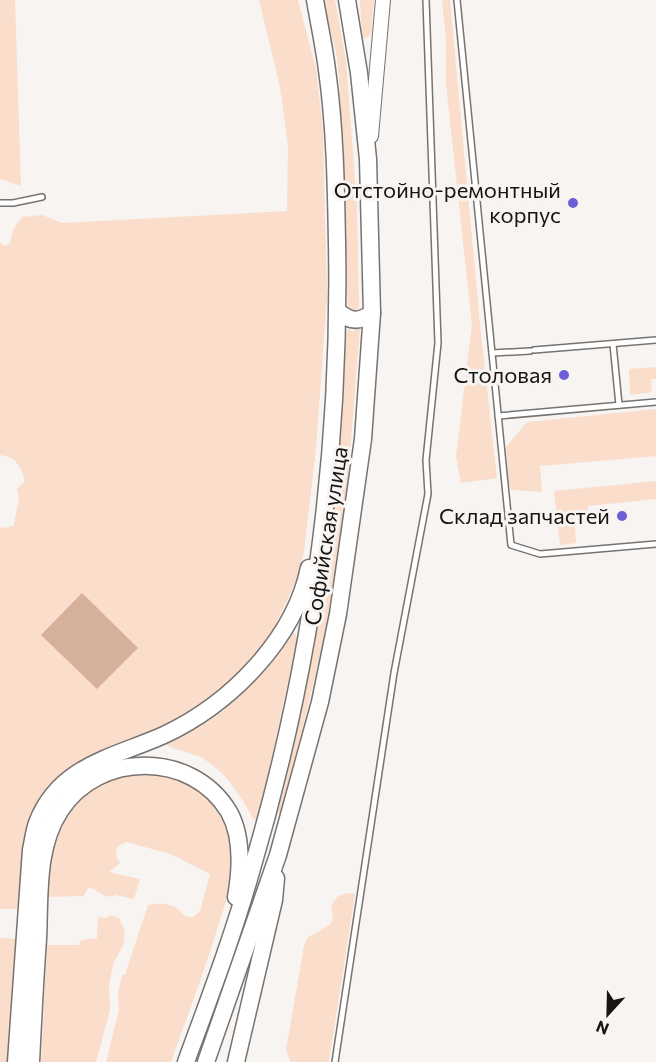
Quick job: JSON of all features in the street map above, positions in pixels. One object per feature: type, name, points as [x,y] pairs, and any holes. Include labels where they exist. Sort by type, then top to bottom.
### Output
[{"type":"main road","name":"Софийская улица","points":[[186,1062],[231,939],[273,792],[302,668],[326,509],[339,312],[333,117],[315,0]]},
{"type":"main road","name":"Софийская улица","points":[[206,1062],[278,855],[320,702],[338,614],[363,439],[372,313],[368,159],[358,62],[348,0]]},
{"type":"main road","points":[[339,312],[351,320],[359,320],[372,313]]},
{"type":"main road","points":[[16,1062],[31,850],[37,824],[46,805],[58,790],[85,767],[173,730],[221,701],[237,687],[270,648],[297,606],[305,587],[312,549],[326,509]]},
{"type":"main road","points":[[31,1062],[43,857],[60,809],[87,784],[103,774],[141,765],[172,769],[185,774],[208,789],[219,800],[229,813],[239,840],[238,886],[231,939]]},
{"type":"main road","points":[[236,1062],[274,900],[278,855]]},
{"type":"street","points":[[368,159],[382,0]]},
{"type":"lane","points":[[335,1062],[394,673],[428,494],[426,460],[438,333],[426,0]]},
{"type":"lane","points":[[457,0],[511,545],[540,554],[656,544]]},
{"type":"lane","points":[[0,202],[13,203],[42,197]]},
{"type":"lane","points":[[492,353],[656,340]]},
{"type":"lane","points":[[613,344],[620,405]]},
{"type":"lane","points":[[498,416],[656,402]]},
{"type":"shaded area","points":[[0,0],[15,0],[21,186],[0,179]]},
{"type":"shaded area","points":[[259,0],[298,0],[316,69],[323,130],[327,297],[316,448],[304,551],[298,576],[260,652],[232,683],[180,719],[86,759],[68,769],[55,781],[35,812],[23,845],[20,909],[0,909],[0,527],[14,525],[19,498],[17,489],[25,481],[17,463],[0,455],[0,242],[5,246],[10,243],[13,230],[22,217],[42,215],[62,223],[287,211],[288,145],[280,87]]},
{"type":"shaded area","points":[[323,0],[335,0],[346,61],[357,207],[359,308],[354,311],[348,310],[337,57]]},
{"type":"shaded area","points":[[360,0],[374,0],[371,33],[364,38],[362,34]]},
{"type":"shaded area","points":[[442,0],[450,0],[480,325],[497,478],[461,483],[456,456],[472,325],[446,84],[446,40]]},
{"type":"shaded area","points":[[360,328],[347,485],[336,572],[323,641],[298,745],[280,813],[275,813],[316,629],[332,527],[347,329],[353,331]]},
{"type":"shaded area","points":[[656,367],[656,379],[651,379],[652,392],[630,395],[629,369]]},
{"type":"shaded area","points":[[656,409],[656,456],[540,466],[542,492],[511,490],[506,447],[527,422]]},
{"type":"shaded area","points":[[656,481],[656,499],[588,506],[588,511],[574,512],[576,543],[560,545],[554,491]]},
{"type":"shaded area","points":[[82,593],[138,648],[97,689],[41,635]]},
{"type":"shaded area","points":[[292,632],[296,634],[297,639],[259,819],[254,820],[224,775],[208,761],[175,749],[167,745],[167,741],[223,711],[262,670]]},
{"type":"shaded area","points":[[149,774],[185,784],[198,791],[211,803],[230,839],[233,860],[232,877],[228,897],[208,958],[171,1062],[106,1062],[119,1009],[118,993],[122,975],[125,975],[148,905],[169,905],[185,916],[193,917],[200,911],[210,874],[171,854],[126,842],[117,847],[116,856],[120,863],[109,872],[140,879],[134,899],[108,896],[88,888],[84,896],[48,897],[52,853],[60,827],[67,814],[88,792],[109,779],[125,775]]},
{"type":"shaded area","points":[[346,893],[355,894],[329,1062],[291,1062],[286,1050],[304,946],[307,938],[331,924],[333,915],[331,906],[337,897]]},
{"type":"shaded area","points":[[110,915],[119,918],[125,931],[123,946],[113,964],[109,987],[110,1010],[96,1062],[41,1062],[47,945],[79,945],[81,940],[97,938],[98,917],[106,918]]},
{"type":"shaded area","points":[[0,938],[18,939],[11,1062],[0,1062]]},
{"type":"place","name":"Отстойно-ремонтный корпус","points":[[573,203]]},
{"type":"place","name":"Столовая","points":[[564,375]]},
{"type":"place","name":"Склад запчастей","points":[[622,516]]}]
